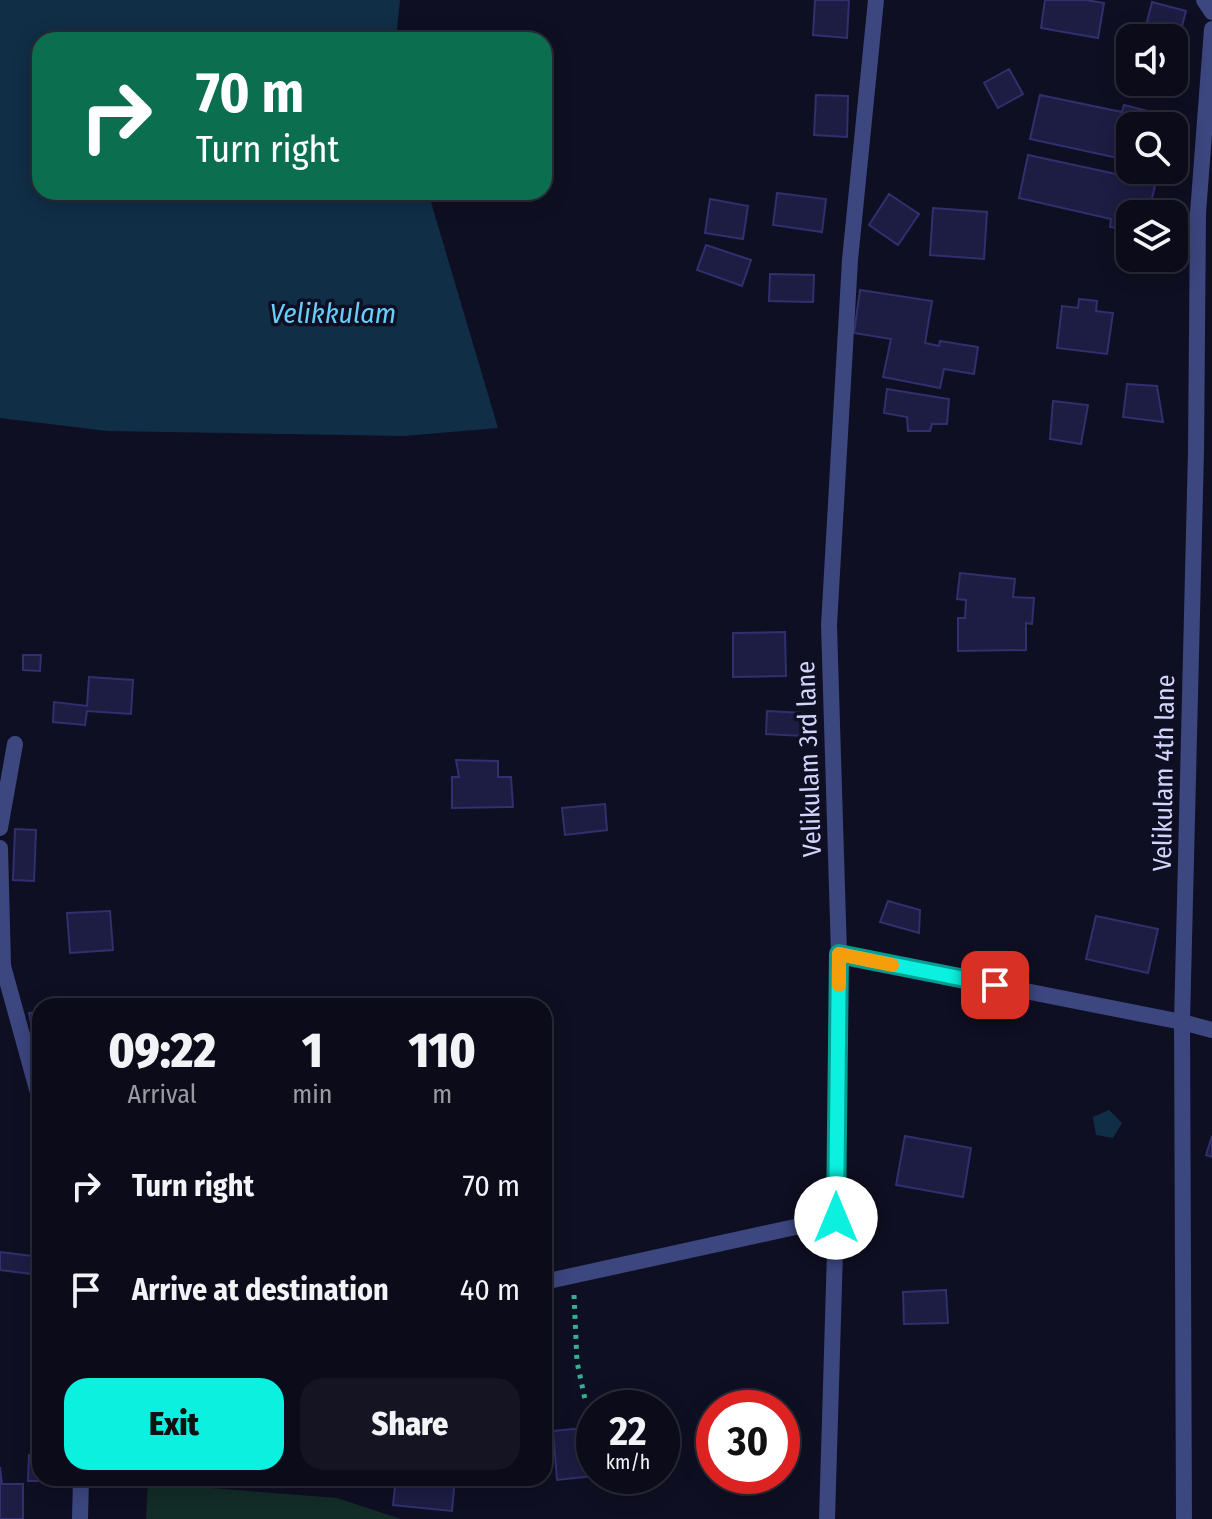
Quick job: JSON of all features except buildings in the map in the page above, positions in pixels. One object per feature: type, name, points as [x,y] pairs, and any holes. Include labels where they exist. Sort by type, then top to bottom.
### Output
[{"type":"street","name":"Velikulam 3rd lane","points":[[827,1519],[836,1218],[839,954],[829,625],[850,260],[876,0]]},
{"type":"street","points":[[1204,0],[1212,12]]},
{"type":"street","name":"Velikulam 4th lane","points":[[1184,1519],[1182,1022],[1196,451],[1198,213],[1212,29]]},
{"type":"street","points":[[0,828],[15,744]]},
{"type":"street","points":[[0,848],[3,966],[32,1071]]},
{"type":"street","points":[[839,954],[1212,1030]]},
{"type":"street","points":[[552,1281],[836,1218]]},
{"type":"street","points":[[80,1519],[81,1486]]},
{"type":"path","points":[[573,1278],[577,1362],[583,1390]]},
{"type":"green space","points":[[148,1486],[186,1486],[337,1498],[401,1519],[146,1519]]},
{"type":"water","name":"Velikkulam","points":[[0,0],[400,0],[397,32],[32,32],[32,200],[430,200],[498,428],[404,436],[107,431],[0,418]]},
{"type":"water","points":[[1109,1110],[1122,1123],[1113,1138],[1096,1135],[1093,1117]]},
{"type":"slow traffic","points":[[839,985],[839,954],[892,965]]},
{"type":"route","points":[[836,1218],[839,954],[995,985]]}]
